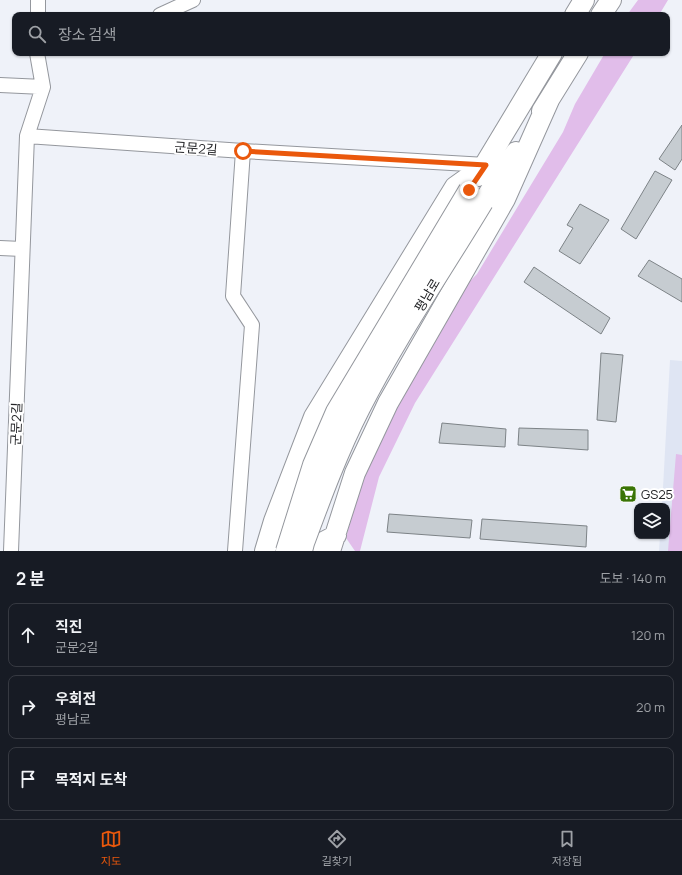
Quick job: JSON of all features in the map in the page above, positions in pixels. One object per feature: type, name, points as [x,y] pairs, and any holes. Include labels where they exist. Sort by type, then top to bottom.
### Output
[{"type":"main road","points":[[577,12],[584,0]]},
{"type":"main road","points":[[604,12],[611,0]]},
{"type":"main road","name":"평남로","points":[[302,551],[322,494],[360,407],[476,196],[486,165],[550,56]]},
{"type":"main road","name":"평남로","points":[[286,551],[313,465],[336,412],[476,196],[549,100],[576,56]]},
{"type":"main road","points":[[274,521],[278,542],[293,551],[310,551],[333,543],[355,473],[388,403],[505,199],[549,100]]},
{"type":"main road","points":[[265,551],[274,521],[314,417],[454,187],[486,165]]},
{"type":"street","points":[[38,0],[38,12]]},
{"type":"street","points":[[167,12],[193,0]]},
{"type":"street","points":[[0,85],[43,87],[39,56]]},
{"type":"street","name":"군문2길","points":[[11,551],[27,136],[43,87]]},
{"type":"street","name":"군문2길","points":[[27,136],[243,151],[486,165]]},
{"type":"street","points":[[235,551],[252,325],[233,296],[243,151]]},
{"type":"street","points":[[0,248],[22,249]]},
{"type":"shaded area","points":[[638,0],[668,0],[661,12],[629,12]]},
{"type":"shaded area","points":[[603,56],[633,56],[415,403],[379,477],[360,551],[355,551],[346,538],[360,482],[368,458],[457,294],[477,274],[563,132],[575,104]]},
{"type":"shaded area","points":[[670,360],[682,361],[682,551],[659,551],[660,539],[670,539],[670,503],[662,503]]},
{"type":"shaded area","points":[[676,454],[682,455],[682,551],[668,551]]},
{"type":"building","points":[[682,125],[682,159],[675,170],[659,159]]},
{"type":"building","points":[[655,171],[672,180],[636,239],[621,229]]},
{"type":"building","points":[[580,204],[609,220],[580,264],[559,251],[573,228],[567,225]]},
{"type":"building","points":[[649,260],[682,279],[682,302],[638,276]]},
{"type":"building","points":[[534,267],[610,318],[601,334],[524,282]]},
{"type":"building","points":[[601,353],[623,355],[616,422],[597,420]]},
{"type":"building","points":[[442,423],[506,429],[505,447],[439,443]]},
{"type":"building","points":[[519,428],[588,430],[588,450],[518,445]]},
{"type":"building","points":[[389,514],[472,520],[470,538],[387,532]]},
{"type":"building","points":[[482,519],[587,526],[586,547],[480,539]]},
{"type":"place","name":"GS25","points":[[628,494]]},
{"type":"route","points":[[243,151],[486,165],[469,190]]}]
